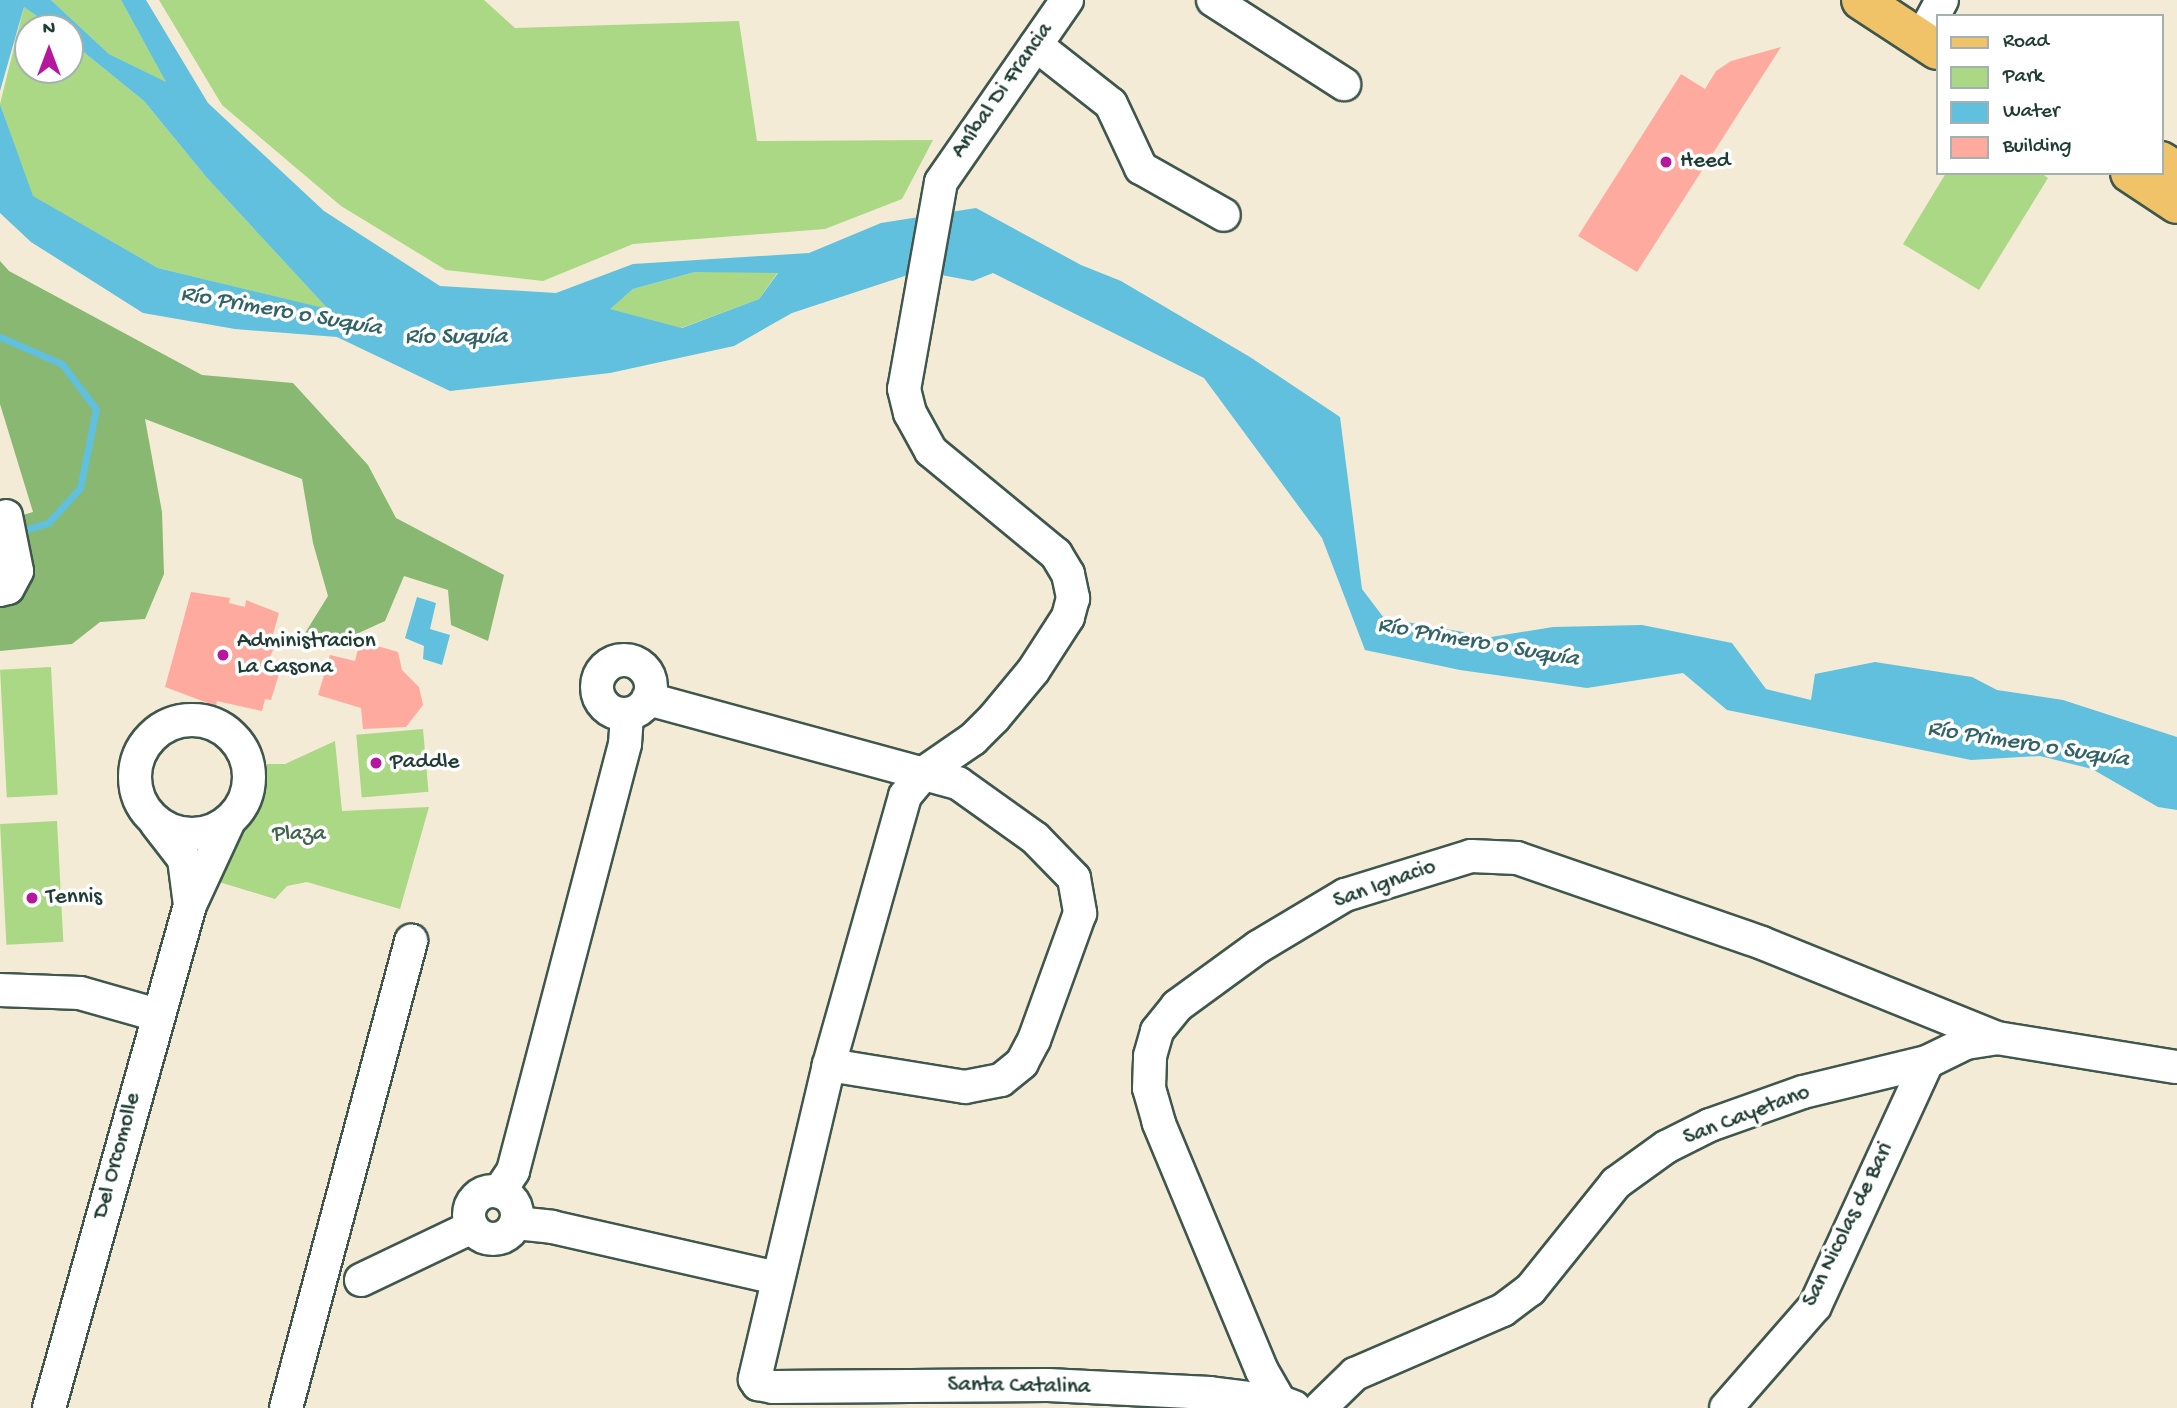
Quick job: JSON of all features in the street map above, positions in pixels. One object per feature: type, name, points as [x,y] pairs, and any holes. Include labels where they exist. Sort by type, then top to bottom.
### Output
[{"type":"main road","points":[[1861,0],[1930,20]]},
{"type":"main road","points":[[2133,175],[2177,204]]},
{"type":"street","name":"Aníbal Di Francia","points":[[925,772],[973,739],[994,718],[1033,671],[1068,617],[1073,598],[1068,573],[1056,554],[931,451],[910,413],[904,389],[905,367],[938,190],[1067,0]]},
{"type":"street","points":[[1213,0],[1344,84]]},
{"type":"street","points":[[1036,45],[1111,104],[1141,168],[1224,215]]},
{"type":"street","points":[[0,590],[8,588],[17,571],[16,550],[7,518]]},
{"type":"street","points":[[829,1065],[965,1087],[1001,1080],[1022,1063],[1034,1040],[1080,913],[1079,893],[1064,863],[982,797],[925,772],[638,706],[625,744],[513,1171],[499,1192],[477,1197],[469,1211],[472,1227],[483,1238],[499,1239],[516,1223],[552,1227],[776,1278],[829,1065],[905,796],[925,772]]},
{"type":"street","points":[[155,822],[191,835],[228,823],[248,792],[245,754],[220,727],[183,720],[150,737],[137,762],[135,789],[155,822],[184,859],[190,905]]},
{"type":"street","name":"Del Orcomolle","points":[[49,1408],[190,905],[228,823]]},
{"type":"street","name":"San Ignacio","points":[[1289,1405],[1262,1371],[1159,1124],[1149,1088],[1150,1056],[1157,1031],[1177,1006],[1258,947],[1345,895],[1471,856],[1517,858],[1762,943],[1997,1038]]},
{"type":"street","points":[[286,1408],[411,940]]},
{"type":"street","points":[[0,990],[80,993],[157,1015]]},
{"type":"street","name":"San Cayetano","points":[[1320,1408],[1355,1374],[1471,1327],[1530,1290],[1616,1183],[1666,1147],[1710,1125],[1803,1092],[1927,1062],[1966,1043],[1997,1038],[2177,1067]]},
{"type":"street","name":"San Nicolas de Bari","points":[[1726,1408],[1815,1306],[1927,1062]]},
{"type":"street","points":[[499,1192],[512,1200],[516,1223]]},
{"type":"street","points":[[361,1280],[472,1227]]},
{"type":"street","name":"Santa Catalina","points":[[776,1278],[755,1373],[758,1384],[1048,1385],[1210,1393],[1289,1405]]},
{"type":"green space","points":[[51,0],[121,0],[167,83],[109,54],[84,31],[84,14],[66,14]]},
{"type":"green space","points":[[159,0],[484,0],[515,28],[739,21],[757,141],[933,140],[902,199],[825,229],[633,244],[543,281],[446,270],[341,206],[222,105]]},
{"type":"green space","points":[[24,7],[34,14],[22,14]]},
{"type":"green space","points":[[14,47],[14,84],[84,84],[84,52],[144,101],[207,178],[329,310],[158,268],[32,196],[0,104]]},
{"type":"green space","points":[[1945,175],[2044,175],[2048,178],[1979,290],[1903,244]]},
{"type":"green space","points":[[0,261],[9,271],[202,375],[293,383],[368,465],[396,518],[504,575],[488,641],[451,625],[448,590],[404,576],[385,621],[341,641],[297,646],[328,596],[313,543],[302,479],[145,419],[162,512],[164,574],[145,619],[100,622],[72,644],[0,651],[0,522],[33,512],[0,404]]},
{"type":"green space","points":[[695,272],[778,272],[759,299],[681,328],[609,309],[633,289]]},
{"type":"green space","points":[[51,667],[58,795],[7,797],[0,670]]},
{"type":"green space","points":[[423,729],[428,792],[362,798],[356,735]]},
{"type":"green space","name":"Plaza","points":[[335,741],[342,811],[429,807],[400,909],[307,882],[287,886],[275,899],[216,881],[241,827],[257,814],[265,796],[267,764],[285,764]]},
{"type":"green space","name":"Tennis","points":[[57,821],[63,942],[6,945],[0,824]]},
{"type":"water","name":"Río Suquía","points":[[0,0],[51,0],[66,14],[34,14],[24,7],[22,14],[14,14],[14,42],[0,91]]},
{"type":"water","name":"Río Suquía","points":[[121,0],[146,0],[208,103],[324,211],[440,286],[556,293],[633,264],[809,253],[881,223],[976,208],[1081,265],[1121,281],[1250,357],[1340,417],[1362,589],[1384,618],[1491,637],[1553,627],[1642,625],[1732,643],[1766,689],[1811,700],[1815,674],[1875,662],[1972,677],[1997,690],[2063,700],[2177,737],[2177,810],[2158,807],[2092,769],[2040,756],[1971,760],[1727,710],[1683,673],[1587,688],[1460,670],[1365,650],[1322,538],[1204,378],[993,273],[973,281],[920,271],[792,313],[734,346],[610,373],[450,391],[337,337],[235,329],[143,313],[31,242],[0,213],[0,104],[33,196],[158,268],[328,309],[207,178],[144,101],[84,52],[84,31],[109,54],[166,82]],"holes":[[[695,272],[778,273],[759,299],[682,328],[610,309],[633,289]]]},
{"type":"water","points":[[417,597],[436,603],[430,629],[450,635],[442,665],[423,659],[424,646],[405,638]]},
{"type":"building","name":"Heed","points":[[1781,47],[1637,272],[1578,236],[1681,74],[1705,89],[1716,71],[1731,61]]},
{"type":"building","name":"Administracion La Casona","points":[[191,592],[230,598],[229,603],[245,607],[246,600],[279,613],[270,645],[275,646],[264,670],[279,674],[271,700],[265,699],[262,711],[217,701],[216,706],[165,687]]},
{"type":"building","points":[[360,641],[398,652],[402,670],[419,687],[423,705],[406,727],[363,729],[361,708],[318,695],[330,655],[355,661]]},
{"type":"waterway","points":[[0,337],[62,364],[96,409],[80,488],[48,523],[17,532]]},
{"type":"place","name":"Heed","points":[[1666,162]]},
{"type":"place","name":"Administracion La Casona","points":[[223,655]]},
{"type":"place","name":"Paddle","points":[[376,763]]},
{"type":"place","name":"Tennis","points":[[32,898]]},
{"type":"water label","name":"Río Primero o Suquía","points":[[281,312]]},
{"type":"water label","name":"Río Primero o Suquía","points":[[1478,643]]},
{"type":"water label","name":"Río Primero o Suquía","points":[[2028,745]]}]
